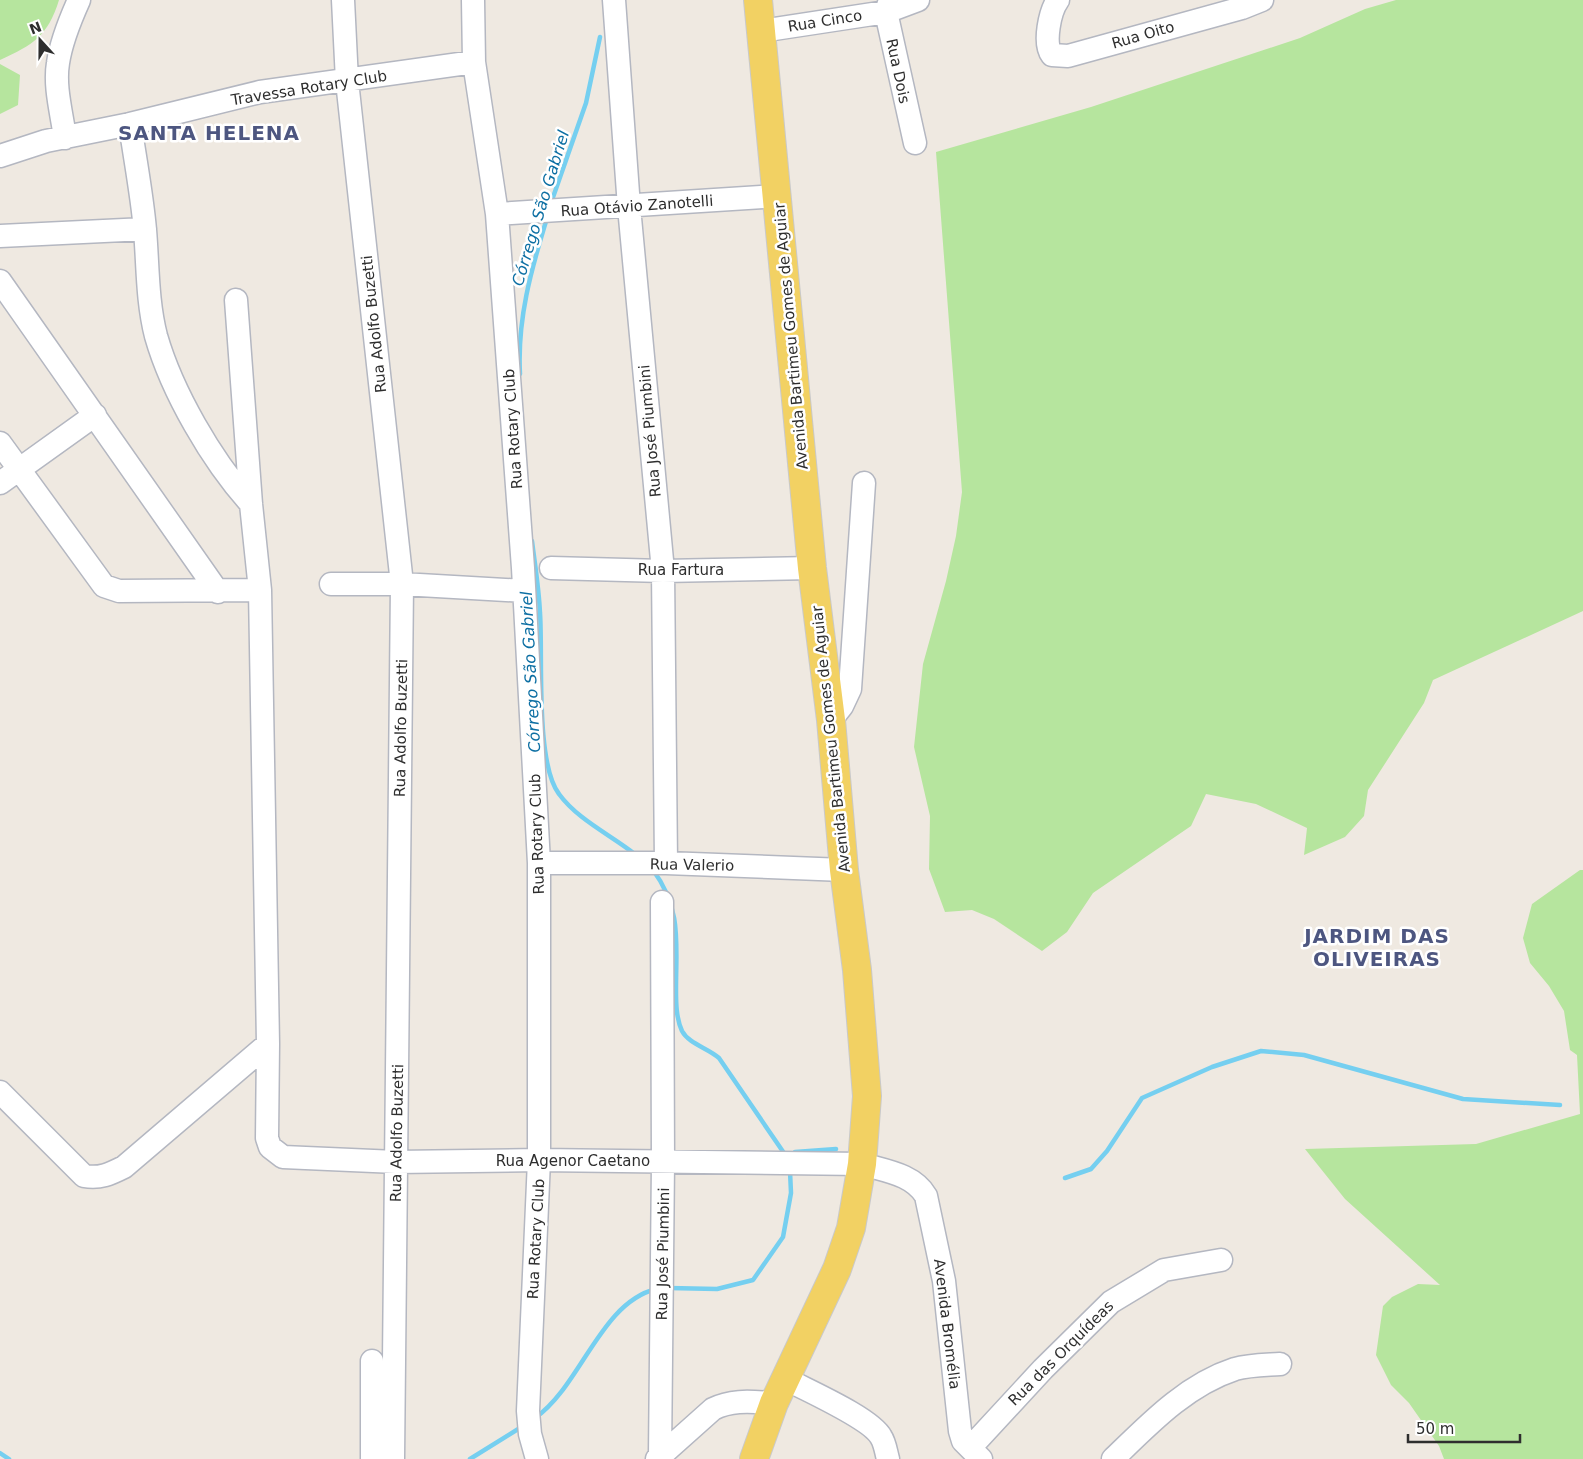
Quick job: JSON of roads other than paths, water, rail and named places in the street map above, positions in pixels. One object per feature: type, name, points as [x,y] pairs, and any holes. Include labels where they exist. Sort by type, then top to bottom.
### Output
[{"type":"main road","name":"Avenida Bartimeu Gomes de Aguiar","points":[[754,1459],[780,1391],[837,1269],[851,1228],[862,1164],[867,1096],[857,970],[844,870],[831,720],[812,568],[758,0]]},
{"type":"street","points":[[65,138],[57,78],[58,64],[64,38],[79,0]]},
{"type":"street","name":"Rua Adolfo Buzetti","points":[[343,0],[347,81],[402,584],[394,1459]]},
{"type":"street","name":"Rua Rotary Club","points":[[473,0],[474,62],[497,214],[524,590],[539,863],[540,1160],[529,1421],[537,1459]]},
{"type":"street","name":"Rua Cinco","points":[[761,31],[918,0]]},
{"type":"street","name":"Rua Oito","points":[[1050,8],[1046,42],[1048,49],[1052,55],[1068,56],[1242,8],[1262,0]]},
{"type":"street","name":"Rua Dois","points":[[888,6],[915,143]]},
{"type":"street","name":"Rua José Piumbini","points":[[614,10],[629,207],[663,570],[655,863]]},
{"type":"street","name":"Travessa Rotary Club","points":[[0,156],[24,147],[130,124],[260,92],[474,62]]},
{"type":"street","points":[[130,124],[145,229],[149,300],[156,336],[192,420],[228,479],[250,504]]},
{"type":"street","name":"Rua Otávio Zanotelli","points":[[497,214],[778,196]]},
{"type":"street","points":[[0,236],[145,229]]},
{"type":"street","points":[[0,282],[95,414],[218,592]]},
{"type":"street","points":[[0,1092],[84,1176],[95,1178],[108,1175],[124,1167],[268,1044],[260,590],[250,504],[236,300]]},
{"type":"street","points":[[0,483],[95,414]]},
{"type":"street","points":[[0,443],[104,586],[119,591],[218,592],[260,590]]},
{"type":"street","points":[[831,720],[842,706],[850,689],[864,483]]},
{"type":"street","name":"Rua Fartura","points":[[551,568],[663,570],[812,568]]},
{"type":"street","points":[[331,584],[402,584],[524,590]]},
{"type":"street","name":"Rua Valerio","points":[[539,863],[655,863],[844,870]]},
{"type":"street","name":"Rua José Piumbini","points":[[658,1458],[663,1285],[662,902]]},
{"type":"street","name":"Rua Agenor Caetano","points":[[268,1044],[267,1138],[270,1147],[283,1157],[396,1162],[540,1160],[862,1164]]},
{"type":"street","name":"Avenida Bromélia","points":[[862,1164],[912,1180],[920,1186],[926,1196],[944,1281],[960,1431],[963,1441],[976,1454]]},
{"type":"street","name":"Rua das Orquídeas","points":[[976,1454],[1043,1369],[1110,1302],[1164,1270],[1221,1260]]},
{"type":"street","points":[[372,1361],[372,1459]]},
{"type":"street","points":[[1113,1459],[1152,1421],[1202,1383],[1236,1369],[1280,1364]]},
{"type":"street","points":[[658,1458],[713,1409],[723,1404],[780,1391],[830,1402],[874,1428],[882,1437],[888,1459]]},
{"type":"waterway","name":"Córrego São Gabriel","points":[[551,203],[586,103],[600,37]]},
{"type":"waterway","name":"Córrego São Gabriel","points":[[520,374],[521,334],[526,295],[547,218]]},
{"type":"waterway","name":"Córrego São Gabriel","points":[[532,541],[541,631],[543,734],[551,779],[559,794],[576,812],[636,855]]},
{"type":"waterway","name":"Córrego São Gabriel","points":[[653,870],[669,899],[673,913],[676,941],[676,1005],[682,1031],[694,1043],[719,1058],[786,1156]]},
{"type":"waterway","points":[[1065,1178],[1091,1169],[1107,1151],[1142,1098],[1212,1067],[1261,1051],[1304,1055],[1463,1099],[1560,1105]]},
{"type":"waterway","points":[[795,1152],[836,1149]]},
{"type":"waterway","name":"Córrego São Gabriel","points":[[669,1288],[717,1289],[753,1280],[783,1237],[791,1193],[790,1171]]},
{"type":"waterway","name":"Córrego São Gabriel","points":[[535,1418],[551,1404],[605,1328],[620,1311],[637,1297],[656,1289]]},
{"type":"waterway","name":"Córrego São Gabriel","points":[[470,1459],[523,1426]]},
{"type":"waterway","points":[[0,1453],[9,1459]]},
{"type":"district","name":"SANTA HELENA","points":[[209,133]]},
{"type":"district","name":"JARDIM DAS OLIVEIRAS","points":[[1377,948]]}]
